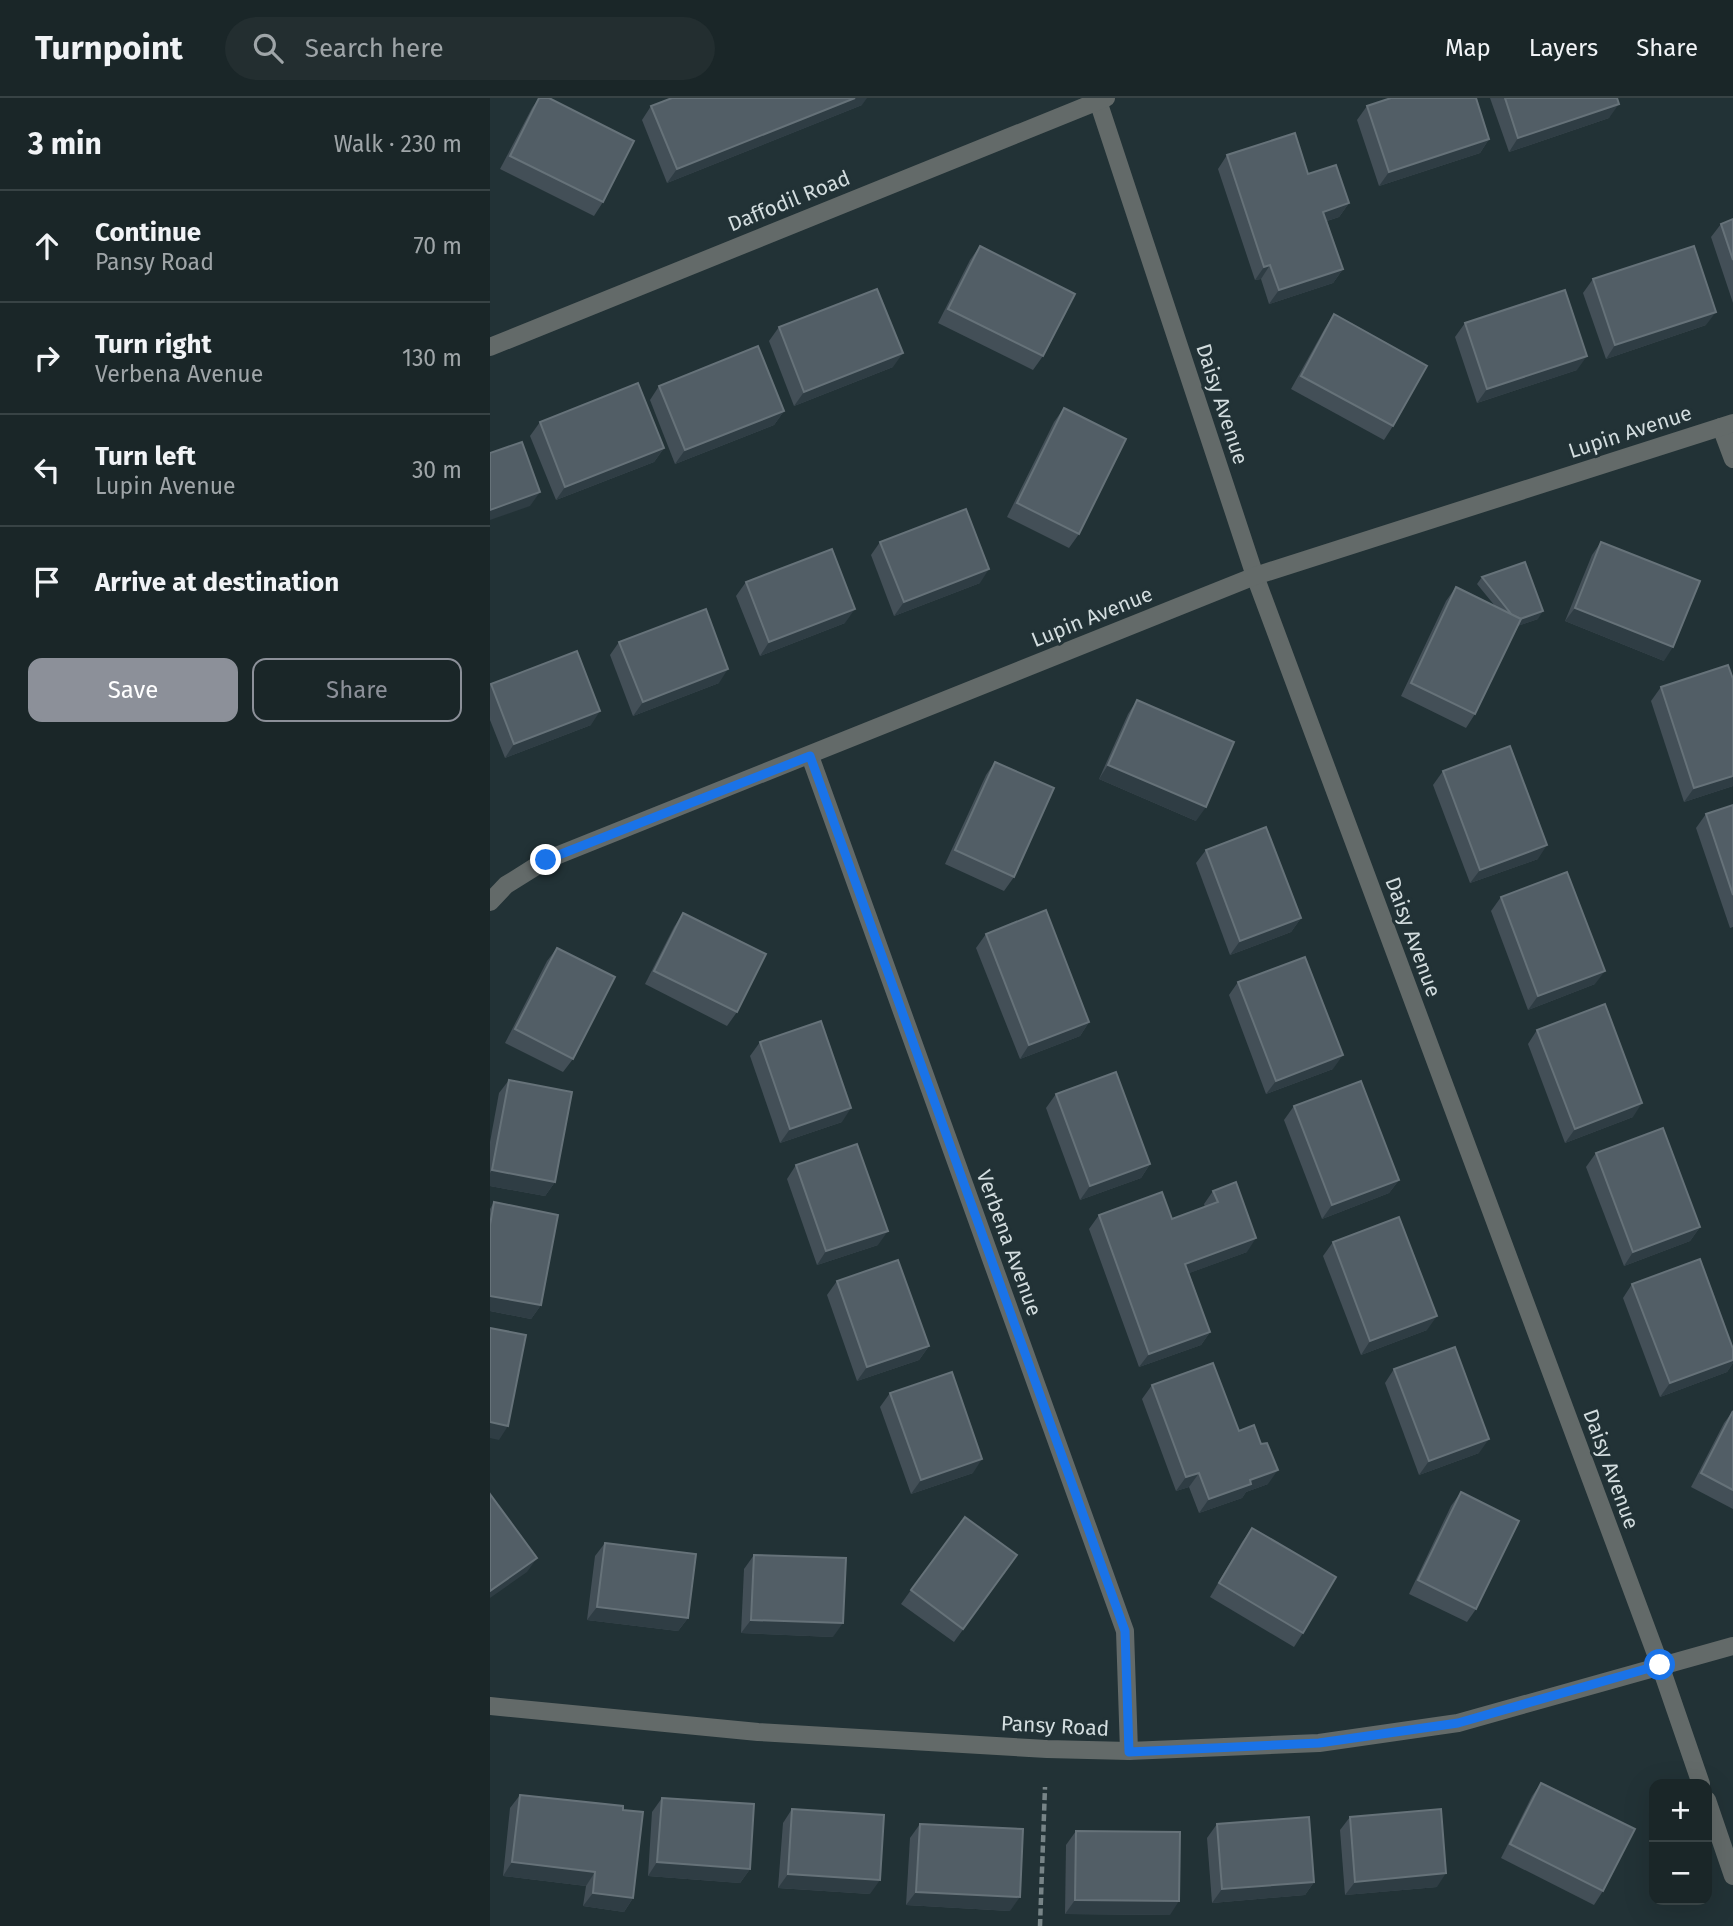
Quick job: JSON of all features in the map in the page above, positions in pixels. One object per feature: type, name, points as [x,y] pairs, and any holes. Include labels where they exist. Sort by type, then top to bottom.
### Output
[{"type":"street","name":"Daffodil Road","points":[[490,347],[1100,99]]},
{"type":"street","name":"Daisy Avenue","points":[[1100,99],[1255,576],[1660,1665],[1699,1779]]},
{"type":"street","name":"Lupin Avenue","points":[[490,902],[506,885],[546,860],[1255,576],[1727,425]]},
{"type":"street","points":[[1727,425],[1733,459]]},
{"type":"street","name":"Verbena Avenue","points":[[810,756],[1125,1631],[1129,1752]]},
{"type":"street","name":"Pansy Road","points":[[490,1706],[758,1732],[1047,1749],[1129,1752],[1319,1743],[1458,1723],[1733,1646]]},
{"type":"street","points":[[1712,1815],[1733,1876]]},
{"type":"path","points":[[1040,1926],[1047,1749]]},
{"type":"building","points":[[539,98],[549,98],[634,141],[603,202],[510,156]]},
{"type":"building","points":[[672,98],[855,98],[677,169],[651,106]]},
{"type":"building","points":[[1391,98],[1476,98],[1489,139],[1389,172],[1367,106]]},
{"type":"building","points":[[1505,98],[1617,98],[1619,104],[1518,138]]},
{"type":"building","points":[[1295,133],[1308,174],[1336,165],[1349,203],[1323,212],[1343,269],[1279,290],[1270,265],[1264,267],[1227,155]]},
{"type":"building","points":[[1733,219],[1733,260],[1721,224]]},
{"type":"building","points":[[980,246],[1075,294],[1043,356],[948,309]]},
{"type":"building","points":[[1694,246],[1716,312],[1615,345],[1593,279]]},
{"type":"building","points":[[877,289],[903,353],[804,392],[779,327]]},
{"type":"building","points":[[1565,290],[1587,356],[1487,389],[1465,323]]},
{"type":"building","points":[[1334,314],[1427,366],[1393,426],[1301,376]]},
{"type":"building","points":[[758,346],[784,411],[685,450],[659,386]]},
{"type":"building","points":[[638,383],[664,448],[565,487],[540,422]]},
{"type":"building","points":[[1064,408],[1126,439],[1079,534],[1017,503]]},
{"type":"building","points":[[522,442],[540,492],[490,510],[490,453]]},
{"type":"building","points":[[966,509],[989,569],[904,602],[880,542]]},
{"type":"building","points":[[1601,542],[1700,581],[1673,647],[1575,608]]},
{"type":"building","points":[[832,549],[855,609],[769,642],[746,582]]},
{"type":"building","points":[[1525,562],[1543,611],[1521,619],[1512,615],[1482,577]]},
{"type":"building","points":[[1456,587],[1521,619],[1475,714],[1411,683]]},
{"type":"building","points":[[706,609],[728,669],[643,702],[619,642]]},
{"type":"building","points":[[577,651],[600,711],[514,744],[491,684]]},
{"type":"building","points":[[1728,665],[1733,679],[1733,776],[1694,788],[1661,687]]},
{"type":"building","points":[[1137,700],[1234,742],[1206,807],[1108,765]]},
{"type":"building","points":[[1510,746],[1547,845],[1480,870],[1443,771]]},
{"type":"building","points":[[995,762],[1054,788],[1014,877],[955,850]]},
{"type":"building","points":[[1733,805],[1733,895],[1706,814]]},
{"type":"building","points":[[1266,827],[1301,918],[1240,941],[1206,850]]},
{"type":"building","points":[[1567,872],[1605,971],[1538,996],[1501,897]]},
{"type":"building","points":[[1046,910],[1089,1022],[1029,1045],[986,934]]},
{"type":"building","points":[[683,913],[766,954],[737,1012],[654,971]]},
{"type":"building","points":[[557,948],[615,977],[573,1059],[515,1029]]},
{"type":"building","points":[[1305,957],[1343,1055],[1276,1081],[1238,982]]},
{"type":"building","points":[[1605,1004],[1642,1103],[1575,1129],[1537,1030]]},
{"type":"building","points":[[821,1021],[851,1108],[790,1129],[760,1042]]},
{"type":"building","points":[[1116,1072],[1150,1164],[1090,1186],[1056,1094]]},
{"type":"building","points":[[509,1080],[572,1092],[555,1182],[492,1170]]},
{"type":"building","points":[[1361,1081],[1399,1180],[1332,1205],[1294,1106]]},
{"type":"building","points":[[1663,1128],[1700,1227],[1633,1252],[1596,1153]]},
{"type":"building","points":[[857,1144],[888,1231],[826,1251],[796,1165]]},
{"type":"building","points":[[1236,1182],[1256,1238],[1185,1264],[1210,1332],[1149,1354],[1099,1215],[1162,1192],[1172,1219],[1218,1202],[1213,1191]]},
{"type":"building","points":[[494,1202],[558,1215],[541,1305],[490,1296],[490,1225]]},
{"type":"building","points":[[1399,1217],[1437,1316],[1370,1341],[1333,1242]]},
{"type":"building","points":[[1700,1259],[1733,1349],[1733,1360],[1670,1383],[1632,1284]]},
{"type":"building","points":[[898,1260],[929,1346],[867,1367],[837,1281]]},
{"type":"building","points":[[490,1328],[526,1335],[508,1426],[490,1422]]},
{"type":"building","points":[[1455,1347],[1489,1439],[1429,1461],[1394,1369]]},
{"type":"building","points":[[1213,1363],[1239,1431],[1254,1425],[1261,1444],[1267,1443],[1278,1470],[1250,1480],[1251,1484],[1209,1499],[1199,1473],[1186,1477],[1152,1385]]},
{"type":"building","points":[[952,1372],[982,1459],[921,1480],[890,1393]]},
{"type":"building","points":[[1733,1411],[1733,1490],[1701,1473]]},
{"type":"building","points":[[1461,1492],[1519,1521],[1476,1609],[1418,1580]]},
{"type":"building","points":[[490,1494],[537,1558],[490,1591]]},
{"type":"building","points":[[965,1517],[1017,1555],[963,1629],[911,1590]]},
{"type":"building","points":[[1252,1528],[1336,1577],[1303,1633],[1219,1583]]},
{"type":"building","points":[[605,1543],[696,1554],[688,1618],[597,1607]]},
{"type":"building","points":[[754,1555],[846,1558],[843,1623],[751,1620]]},
{"type":"building","points":[[1541,1783],[1635,1829],[1603,1891],[1510,1844]]},
{"type":"building","points":[[520,1795],[623,1806],[623,1810],[643,1812],[633,1898],[593,1893],[595,1872],[512,1862]]},
{"type":"building","points":[[662,1798],[754,1804],[750,1869],[657,1862]]},
{"type":"building","points":[[792,1809],[884,1815],[880,1880],[788,1874]]},
{"type":"building","points":[[1441,1809],[1446,1873],[1355,1882],[1350,1817]]},
{"type":"building","points":[[1309,1817],[1314,1882],[1222,1889],[1217,1824]]},
{"type":"building","points":[[920,1824],[1023,1829],[1020,1897],[916,1892]]},
{"type":"building","points":[[1076,1831],[1180,1832],[1179,1901],[1075,1900]]},
{"type":"route","points":[[546,860],[810,756],[1125,1631],[1129,1752],[1319,1743],[1458,1723],[1660,1665]]}]
